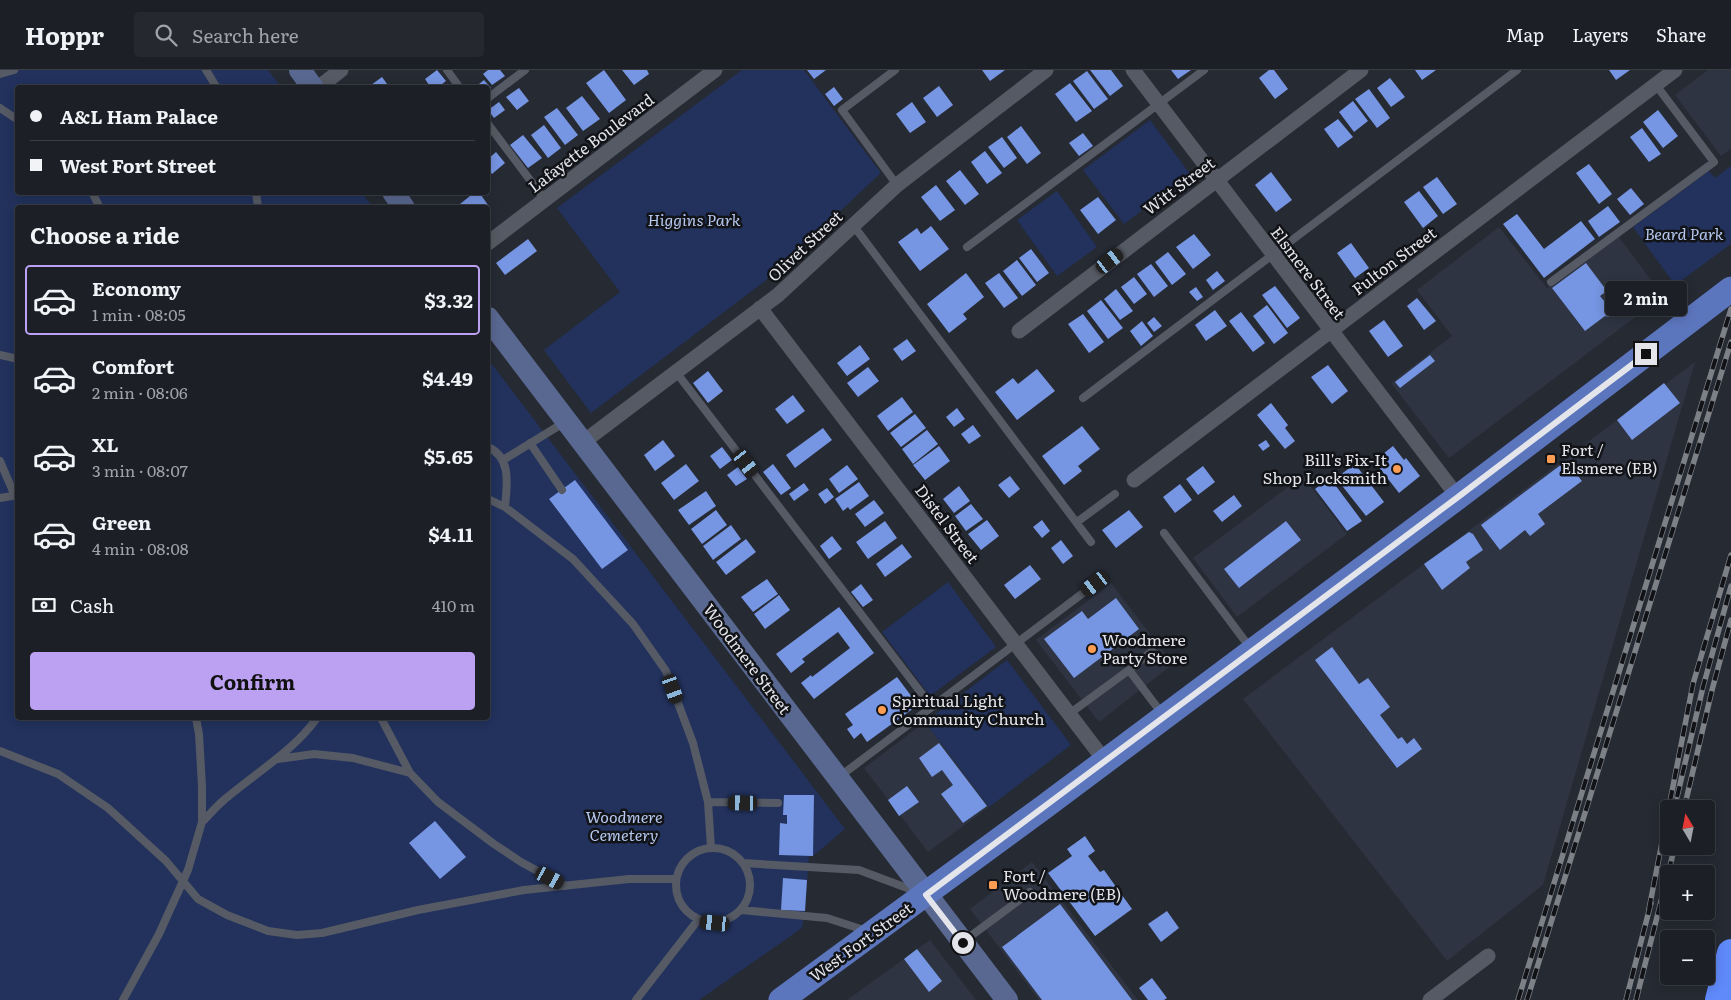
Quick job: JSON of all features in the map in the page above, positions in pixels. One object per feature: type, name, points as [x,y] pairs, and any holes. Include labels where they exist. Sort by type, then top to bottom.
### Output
[{"type":"highway","points":[[1718,1000],[1731,954]]},
{"type":"main road","name":"West Fort Street","points":[[781,1000],[926,895],[1458,497],[1731,288]]},
{"type":"street","points":[[300,70],[311,85]]},
{"type":"street","points":[[322,85],[341,70]]},
{"type":"street","name":"Lafayette Boulevard","points":[[490,241],[715,70]]},
{"type":"street","name":"Olivet Street","points":[[582,443],[778,296],[897,184],[1046,70]]},
{"type":"street","name":"Elsmere Street","points":[[1133,70],[1458,497]]},
{"type":"street","name":"Witt Street","points":[[1019,331],[1361,70]]},
{"type":"street","name":"Fulton Street","points":[[1134,480],[1676,70]]},
{"type":"street","name":"Distel Street","points":[[760,308],[1105,761]]},
{"type":"street","name":"Woodmere Street","points":[[490,321],[1007,1000]]},
{"type":"street","points":[[1430,1000],[1488,956]]},
{"type":"lane","points":[[0,74],[14,70]]},
{"type":"lane","points":[[206,70],[216,85]]},
{"type":"lane","points":[[447,70],[458,85]]},
{"type":"lane","points":[[490,96],[525,70]]},
{"type":"lane","points":[[895,70],[842,110],[897,184]]},
{"type":"lane","points":[[967,247],[1204,70]]},
{"type":"lane","points":[[1084,398],[1517,70]]},
{"type":"lane","points":[[1551,282],[1714,162],[1656,85]]},
{"type":"lane","points":[[0,108],[15,118]]},
{"type":"lane","points":[[490,127],[545,200]]},
{"type":"lane","points":[[854,225],[1091,542]]},
{"type":"lane","points":[[0,355],[15,358]]},
{"type":"lane","points":[[676,372],[932,707]]},
{"type":"lane","points":[[503,460],[566,421]]},
{"type":"lane","points":[[530,444],[562,490]]},
{"type":"lane","points":[[490,448],[503,460],[507,477],[505,507]]},
{"type":"lane","points":[[0,461],[15,492]]},
{"type":"lane","points":[[1077,522],[1115,494]]},
{"type":"lane","points":[[0,498],[15,496]]},
{"type":"lane","points":[[490,500],[505,507],[576,562],[633,624],[666,670],[693,743],[708,802],[711,848]]},
{"type":"lane","points":[[1164,533],[1252,651]]},
{"type":"lane","points":[[838,778],[1095,584]]},
{"type":"lane","points":[[1069,714],[1152,651]]},
{"type":"lane","points":[[1129,670],[1164,717]]},
{"type":"lane","points":[[123,1000],[159,934],[188,870],[202,822],[202,786],[196,720]]},
{"type":"lane","points":[[202,822],[228,796],[278,759],[316,720]]},
{"type":"lane","points":[[382,720],[410,773],[438,802],[468,826],[521,862],[565,886]]},
{"type":"lane","points":[[0,751],[58,774],[108,808],[166,861],[198,899],[227,916],[268,931],[297,935],[337,930],[418,910],[524,890],[629,879],[676,879]]},
{"type":"lane","points":[[278,759],[314,754],[353,758],[410,773]]},
{"type":"lane","points":[[708,802],[778,803]]},
{"type":"lane","points":[[705,848],[718,848],[730,851],[740,858],[743,863],[751,880],[750,893],[746,904],[741,910],[727,920],[715,923],[698,920],[683,908],[677,897],[676,879],[684,861],[693,853],[705,848]]},
{"type":"lane","points":[[743,863],[860,870],[926,895]]},
{"type":"lane","points":[[963,943],[1030,892]]},
{"type":"lane","points":[[741,910],[827,918],[874,933]]},
{"type":"lane","points":[[636,1000],[698,920]]},
{"type":"shaded area","points":[[1708,70],[1731,70],[1731,149],[1721,156],[1675,95]]},
{"type":"shaded area","points":[[1499,227],[1547,288],[1618,236],[1663,296],[1449,458],[1391,383],[1452,336],[1417,290]]},
{"type":"shaded area","points":[[1695,362],[1543,885],[1447,961],[1243,699]]},
{"type":"shaded area","points":[[1303,476],[1347,534],[1237,617],[1193,558]]},
{"type":"shaded area","points":[[1111,583],[1173,664],[1099,722],[1036,640]]},
{"type":"shaded area","points":[[925,722],[989,807],[928,852],[864,768]]},
{"type":"shaded area","points":[[1032,862],[1138,1000],[1039,1000],[970,909]]},
{"type":"shaded area","points":[[930,940],[976,1000],[847,1000]]},
{"type":"green space","name":"Woodmere Cemetery","points":[[0,70],[268,70],[279,85],[15,85],[15,195],[363,195],[371,205],[15,205],[15,720],[490,720],[490,362],[845,829],[813,856],[809,856],[802,928],[699,1000],[0,1000]]},
{"type":"green space","name":"Higgins Park","points":[[742,70],[804,70],[881,173],[765,281],[591,413],[544,350],[620,292],[557,208]]},
{"type":"green space","points":[[1150,120],[1190,174],[1124,224],[1083,170]]},
{"type":"green space","name":"Beard Park","points":[[1731,166],[1731,244],[1675,285],[1633,227],[1709,171],[1715,178]]},
{"type":"green space","points":[[1057,191],[1097,247],[1057,276],[1017,220]]},
{"type":"green space","points":[[948,582],[996,647],[930,696],[882,632]]},
{"type":"green space","points":[[1007,660],[1071,745],[989,807],[925,722]]},
{"type":"building","points":[[437,70],[446,81],[441,85],[429,85],[425,79]]},
{"type":"building","points":[[488,70],[500,70],[505,76],[492,85],[483,74]]},
{"type":"building","points":[[604,70],[626,100],[609,113],[586,83]]},
{"type":"building","points":[[622,70],[647,70],[649,74],[634,85]]},
{"type":"building","points":[[807,70],[826,70],[814,79]]},
{"type":"building","points":[[982,70],[1005,70],[990,81]]},
{"type":"building","points":[[1090,70],[1111,70],[1123,86],[1110,96]]},
{"type":"building","points":[[1171,70],[1191,70],[1178,79]]},
{"type":"building","points":[[1269,70],[1274,70],[1288,89],[1275,99],[1259,78]]},
{"type":"building","points":[[1415,70],[1436,70],[1422,80]]},
{"type":"building","points":[[1609,70],[1630,70],[1616,80]]},
{"type":"building","points":[[1087,71],[1108,99],[1094,109],[1073,81]]},
{"type":"building","points":[[382,77],[388,85],[371,85]]},
{"type":"building","points":[[1390,78],[1405,97],[1391,107],[1377,88]]},
{"type":"building","points":[[484,80],[488,85],[478,85]]},
{"type":"building","points":[[1070,83],[1092,111],[1076,122],[1055,94]]},
{"type":"building","points":[[939,86],[953,105],[937,117],[923,98]]},
{"type":"building","points":[[834,87],[843,99],[834,106],[825,94]]},
{"type":"building","points":[[519,88],[529,101],[517,110],[506,97]]},
{"type":"building","points":[[1369,89],[1390,118],[1377,128],[1355,99]]},
{"type":"building","points":[[582,96],[600,119],[583,131],[566,108]]},
{"type":"building","points":[[1353,101],[1368,121],[1354,132],[1339,112]]},
{"type":"building","points":[[499,102],[505,110],[494,118],[490,113],[490,109]]},
{"type":"building","points":[[912,102],[926,122],[910,133],[896,114]]},
{"type":"building","points":[[557,108],[578,135],[565,145],[544,117]]},
{"type":"building","points":[[1658,110],[1678,136],[1663,148],[1643,122]]},
{"type":"building","points":[[1338,119],[1353,137],[1338,148],[1324,129]]},
{"type":"building","points":[[544,125],[561,148],[548,158],[531,135]]},
{"type":"building","points":[[1021,126],[1041,153],[1027,164],[1007,137]]},
{"type":"building","points":[[1642,128],[1661,154],[1649,162],[1630,137]]},
{"type":"building","points":[[1083,133],[1093,146],[1079,156],[1069,143]]},
{"type":"building","points":[[523,135],[542,158],[528,168],[510,145]]},
{"type":"building","points":[[1002,137],[1017,158],[1004,168],[988,147]]},
{"type":"building","points":[[985,151],[1002,173],[987,184],[971,162]]},
{"type":"building","points":[[496,152],[505,163],[492,174],[490,171],[490,157]]},
{"type":"building","points":[[1589,164],[1612,194],[1599,204],[1576,173]]},
{"type":"building","points":[[960,170],[979,194],[965,205],[946,181]]},
{"type":"building","points":[[1271,172],[1292,200],[1276,212],[1255,185]]},
{"type":"building","points":[[1437,177],[1457,204],[1443,214],[1423,187]]},
{"type":"building","points":[[936,185],[955,210],[940,221],[921,197]]},
{"type":"building","points":[[1631,188],[1644,204],[1630,215],[1617,199]]},
{"type":"building","points":[[1419,191],[1438,216],[1423,228],[1404,202]]},
{"type":"building","points":[[471,195],[481,195],[488,205],[459,205]]},
{"type":"building","points":[[1098,197],[1116,220],[1098,234],[1080,210]]},
{"type":"building","points":[[1608,206],[1620,222],[1599,237],[1588,221]]},
{"type":"building","points":[[1517,214],[1544,249],[1581,221],[1595,239],[1544,278],[1503,224]]},
{"type":"building","points":[[931,226],[949,249],[920,271],[898,242],[917,228],[921,234]]},
{"type":"building","points":[[1194,234],[1211,255],[1193,269],[1176,247]]},
{"type":"building","points":[[528,239],[537,251],[505,275],[496,263]]},
{"type":"building","points":[[1351,243],[1369,268],[1355,278],[1337,253]]},
{"type":"building","points":[[1031,249],[1049,273],[1037,282],[1019,258]]},
{"type":"building","points":[[1168,252],[1186,274],[1172,285],[1155,262]]},
{"type":"building","points":[[1017,260],[1036,285],[1022,296],[1003,271]]},
{"type":"building","points":[[1586,263],[1607,291],[1600,296],[1614,313],[1609,317],[1605,316],[1585,331],[1552,288]]},
{"type":"building","points":[[1151,264],[1168,286],[1154,297],[1137,274]]},
{"type":"building","points":[[1217,271],[1225,281],[1213,290],[1206,280]]},
{"type":"building","points":[[966,273],[984,297],[963,314],[967,319],[949,333],[927,304]]},
{"type":"building","points":[[999,273],[1018,298],[1004,308],[985,283]]},
{"type":"building","points":[[1134,277],[1147,294],[1134,304],[1121,287]]},
{"type":"building","points":[[1275,286],[1300,318],[1287,328],[1262,295]]},
{"type":"building","points":[[1196,287],[1203,297],[1197,301],[1189,292]]},
{"type":"building","points":[[1116,289],[1133,311],[1120,320],[1104,299]]},
{"type":"building","points":[[1417,298],[1436,321],[1424,330],[1407,306]]},
{"type":"building","points":[[1101,300],[1123,328],[1108,339],[1087,311]]},
{"type":"building","points":[[1267,305],[1288,333],[1274,344],[1253,316]]},
{"type":"building","points":[[1215,310],[1227,326],[1206,341],[1195,325]]},
{"type":"building","points":[[1241,312],[1265,343],[1253,352],[1229,321]]},
{"type":"building","points":[[1083,314],[1104,342],[1089,353],[1068,324]]},
{"type":"building","points":[[1154,317],[1162,326],[1154,332],[1147,323]]},
{"type":"building","points":[[1384,320],[1403,346],[1388,357],[1369,331]]},
{"type":"building","points":[[1142,321],[1153,336],[1141,346],[1130,331]]},
{"type":"building","points":[[907,339],[916,351],[902,361],[893,349]]},
{"type":"building","points":[[860,345],[870,359],[847,376],[837,363]]},
{"type":"building","points":[[1430,355],[1435,361],[1400,388],[1395,382]]},
{"type":"building","points":[[1328,365],[1348,391],[1332,404],[1311,377]]},
{"type":"building","points":[[868,367],[879,381],[858,397],[847,383]]},
{"type":"building","points":[[1037,369],[1055,391],[1017,420],[995,392],[1013,378],[1018,384]]},
{"type":"building","points":[[708,371],[723,391],[708,403],[693,383]]},
{"type":"building","points":[[1664,383],[1680,403],[1632,440],[1617,420]]},
{"type":"building","points":[[793,395],[805,411],[787,424],[775,409]]},
{"type":"building","points":[[902,397],[913,412],[888,431],[877,416]]},
{"type":"building","points":[[1271,403],[1288,425],[1285,428],[1295,441],[1285,449],[1257,415]]},
{"type":"building","points":[[957,408],[965,419],[954,427],[946,417]]},
{"type":"building","points":[[915,414],[926,428],[901,447],[890,433]]},
{"type":"building","points":[[973,425],[981,436],[969,444],[961,434]]},
{"type":"building","points":[[1082,426],[1100,449],[1078,466],[1082,471],[1064,485],[1042,456]]},
{"type":"building","points":[[823,428],[832,440],[795,468],[786,455]]},
{"type":"building","points":[[927,430],[938,444],[913,464],[902,449]]},
{"type":"building","points":[[663,440],[675,456],[655,471],[644,455]]},
{"type":"building","points":[[1266,440],[1270,446],[1263,451],[1258,445]]},
{"type":"building","points":[[939,446],[950,461],[925,480],[913,465]]},
{"type":"building","name":"Bill's Fix-It Shop Locksmith","points":[[1393,446],[1404,460],[1406,458],[1420,476],[1399,493],[1374,461]]},
{"type":"building","points":[[722,447],[732,460],[720,469],[710,456]]},
{"type":"building","points":[[1566,461],[1582,481],[1538,514],[1545,524],[1530,536],[1525,530],[1500,550],[1481,525]]},
{"type":"building","points":[[686,464],[699,481],[674,500],[661,483]]},
{"type":"building","points":[[773,464],[791,488],[781,495],[763,472]]},
{"type":"building","points":[[1355,464],[1384,502],[1366,516],[1336,478]]},
{"type":"building","points":[[847,465],[858,479],[839,493],[829,479]]},
{"type":"building","points":[[1203,466],[1215,482],[1198,495],[1186,479]]},
{"type":"building","points":[[738,467],[747,479],[736,486],[727,475]]},
{"type":"building","points":[[1010,476],[1020,489],[1009,498],[998,485]]},
{"type":"building","points":[[1330,478],[1362,521],[1347,531],[1315,489]]},
{"type":"building","points":[[575,480],[628,550],[602,569],[549,499]]},
{"type":"building","points":[[859,482],[869,496],[850,510],[848,507],[843,511],[835,499]]},
{"type":"building","points":[[804,483],[809,490],[794,501],[789,494]]},
{"type":"building","points":[[1180,484],[1192,500],[1175,513],[1163,497]]},
{"type":"building","points":[[959,486],[970,501],[954,513],[943,499]]},
{"type":"building","points":[[827,488],[834,497],[825,504],[818,494]]},
{"type":"building","points":[[706,491],[716,506],[689,525],[678,510]]},
{"type":"building","points":[[1234,495],[1242,506],[1222,522],[1213,511]]},
{"type":"building","points":[[874,500],[884,513],[865,527],[855,514]]},
{"type":"building","points":[[971,504],[983,519],[966,531],[955,516]]},
{"type":"building","points":[[716,510],[727,525],[702,544],[691,529]]},
{"type":"building","points":[[1129,510],[1143,527],[1116,548],[1102,530]]},
{"type":"building","points":[[987,520],[999,536],[981,550],[968,534]]},
{"type":"building","points":[[1042,520],[1050,531],[1042,538],[1033,527]]},
{"type":"building","points":[[885,521],[897,538],[868,559],[856,542]]},
{"type":"building","points":[[1286,521],[1301,540],[1239,588],[1224,569]]},
{"type":"building","points":[[731,525],[741,539],[713,560],[703,546]]},
{"type":"building","points":[[1469,532],[1473,534],[1483,550],[1466,562],[1470,568],[1442,590],[1424,564]]},
{"type":"building","points":[[832,536],[842,549],[829,559],[820,546]]},
{"type":"building","points":[[746,539],[756,552],[726,575],[716,562]]},
{"type":"building","points":[[1061,540],[1073,556],[1063,564],[1051,548]]},
{"type":"building","points":[[902,544],[912,557],[885,577],[876,564]]},
{"type":"building","points":[[1030,565],[1041,579],[1015,599],[1004,585]]},
{"type":"building","points":[[767,579],[778,594],[753,612],[741,597]]},
{"type":"building","points":[[861,584],[873,600],[863,607],[851,592]]},
{"type":"building","points":[[779,595],[790,610],[765,629],[754,614]]},
{"type":"building","points":[[1116,598],[1139,629],[1074,678],[1044,639],[1082,611],[1088,619]]},
{"type":"building","points":[[839,607],[874,653],[814,699],[801,683],[811,675],[812,677],[850,648],[838,632],[802,659],[805,662],[791,673],[776,654]]},
{"type":"building","points":[[1332,647],[1359,684],[1368,678],[1390,707],[1380,715],[1398,739],[1402,737],[1407,744],[1414,738],[1422,749],[1397,768],[1315,660]]},
{"type":"building","name":"Spiritual Light Community Church","points":[[897,677],[918,705],[867,742],[861,733],[854,739],[847,729],[853,725],[845,714]]},
{"type":"building","points":[[939,743],[987,806],[963,823],[941,794],[953,785],[942,770],[932,777],[919,758]]},
{"type":"building","points":[[907,786],[919,802],[899,816],[888,800]]},
{"type":"building","points":[[784,795],[814,795],[813,856],[779,855],[780,823],[787,824],[787,815],[783,815]]},
{"type":"building","points":[[435,821],[466,857],[440,879],[409,843]]},
{"type":"building","points":[[1085,836],[1095,851],[1088,856],[1100,872],[1104,870],[1132,909],[1095,936],[1048,873],[1072,856],[1067,849]]},
{"type":"building","points":[[783,878],[807,880],[805,911],[781,910]]},
{"type":"building","points":[[1060,904],[1132,1000],[1042,1000],[1002,947]]},
{"type":"building","points":[[1167,911],[1179,928],[1161,942],[1148,924]]},
{"type":"building","points":[[917,949],[942,981],[929,992],[904,959]]},
{"type":"building","points":[[1152,978],[1167,998],[1164,1000],[1148,1000],[1139,988]]},
{"type":"railway","points":[[1518,1000],[1731,309]]},
{"type":"railway","points":[[1527,1000],[1731,342]]},
{"type":"railway","points":[[1649,909],[1693,684],[1731,555]]},
{"type":"railway","points":[[1677,797],[1703,687],[1731,586]]},
{"type":"railway","points":[[1686,800],[1731,620]]},
{"type":"railway","points":[[1636,1000],[1673,855]]},
{"type":"railway","points":[[1626,1000],[1651,903]]},
{"type":"place","name":"Fort / Elsmere (EB)","points":[[1551,459]]},
{"type":"place","name":"Bill's Fix-It Shop Locksmith","points":[[1397,469]]},
{"type":"place","name":"Woodmere Party Store","points":[[1092,649]]},
{"type":"place","name":"Spiritual Light Community Church","points":[[882,710]]},
{"type":"place","name":"Fort / Woodmere (EB)","points":[[993,885]]},
{"type":"route","points":[[963,943],[926,895],[1646,354]]}]
